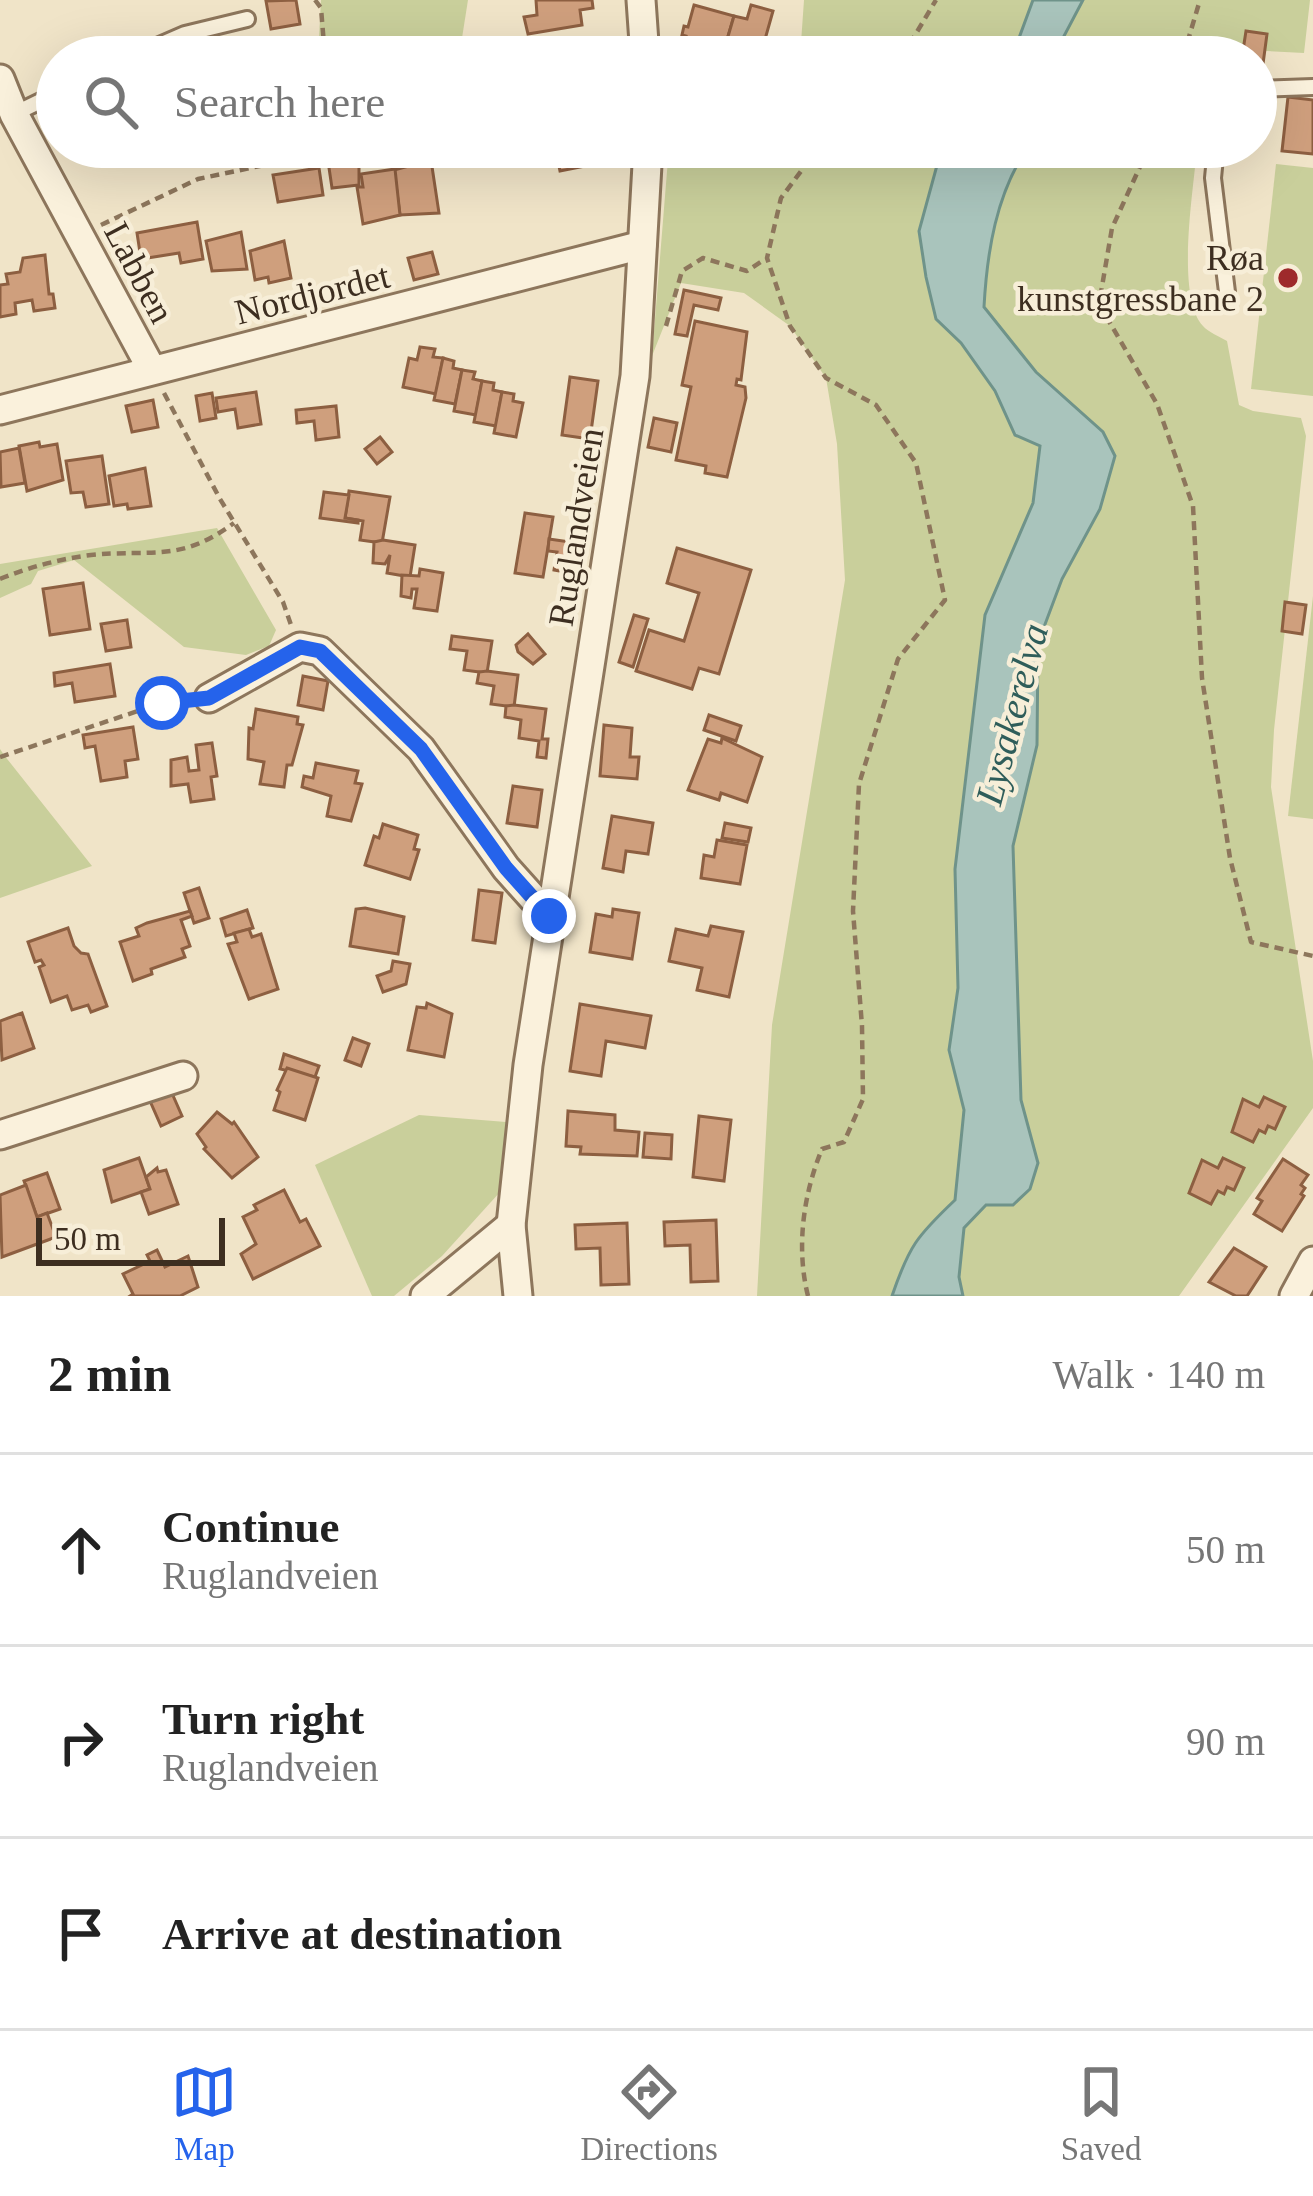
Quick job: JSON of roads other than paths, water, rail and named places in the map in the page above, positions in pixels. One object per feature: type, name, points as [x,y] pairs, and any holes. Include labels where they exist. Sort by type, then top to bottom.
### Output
[{"type":"street","points":[[641,0],[644,36]]},
{"type":"street","name":"Labben","points":[[0,79],[36,155]]},
{"type":"street","name":"Labben","points":[[43,168],[152,370]]},
{"type":"street","name":"Ruglandveien","points":[[518,1296],[511,1225],[549,916],[635,376],[647,168]]},
{"type":"street","name":"Nordjordet","points":[[0,410],[642,244]]},
{"type":"street","points":[[209,698],[300,647],[320,651],[421,749],[506,868],[549,916]]},
{"type":"street","points":[[0,1136],[183,1076]]},
{"type":"street","points":[[425,1296],[511,1225]]},
{"type":"street","points":[[1294,1296],[1313,1261]]},
{"type":"lane","points":[[180,36],[247,19]]},
{"type":"lane","points":[[1277,88],[1313,87]]},
{"type":"lane","points":[[14,114],[36,104]]},
{"type":"lane","points":[[1214,168],[1227,292]]},
{"type":"water","points":[[1033,0],[1083,0],[1064,36],[1020,36]]},
{"type":"water","name":"Lysakerelva","points":[[936,168],[1016,168],[995,224],[984,307],[1036,372],[1103,432],[1115,456],[1100,509],[1062,579],[1038,643],[1037,745],[1013,846],[1021,1100],[1038,1163],[1030,1189],[1013,1205],[986,1205],[964,1228],[959,1277],[963,1296],[892,1296],[916,1243],[955,1200],[964,1110],[949,1050],[958,988],[955,869],[985,615],[1033,503],[1040,446],[1015,435],[995,391],[961,343],[936,319],[919,231]]},
{"type":"place","name":"Røa kunstgressbane 2","points":[[1288,278]]}]
